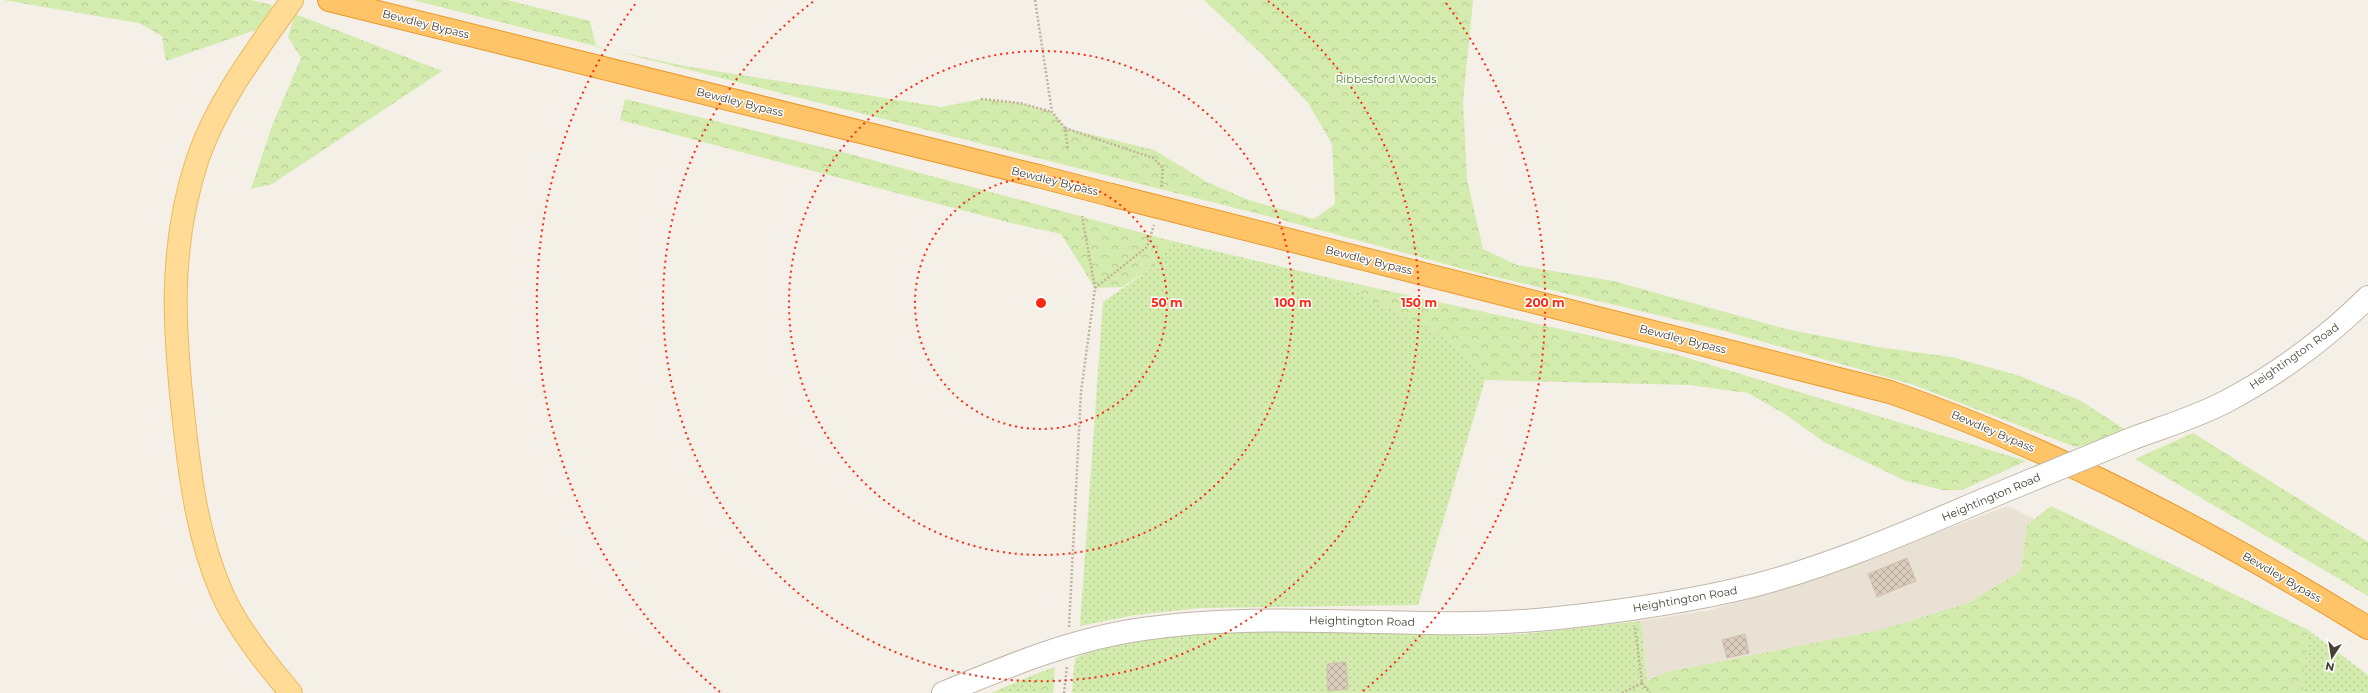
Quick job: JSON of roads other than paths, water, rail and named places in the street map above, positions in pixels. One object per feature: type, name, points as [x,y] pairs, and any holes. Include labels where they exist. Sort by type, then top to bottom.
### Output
[{"type":"highway","name":"Bewdley Bypass","points":[[329,0],[1038,176],[1890,392],[1952,414],[2023,443],[2164,511],[2283,576],[2368,628]]},
{"type":"main road","points":[[292,0],[237,79],[218,112],[198,158],[184,214],[176,265],[174,320],[192,487],[206,554],[222,593],[255,648],[292,693]]},
{"type":"street","name":"Heightington Road","points":[[943,693],[1032,656],[1068,645],[1120,633],[1175,625],[1329,620],[1475,623],[1547,619],[1699,598],[1758,584],[1877,545],[2131,439],[2226,402],[2260,382],[2344,320],[2368,297]]},
{"type":"park label","name":"Ribbesford Woods","points":[[1386,79]]}]
